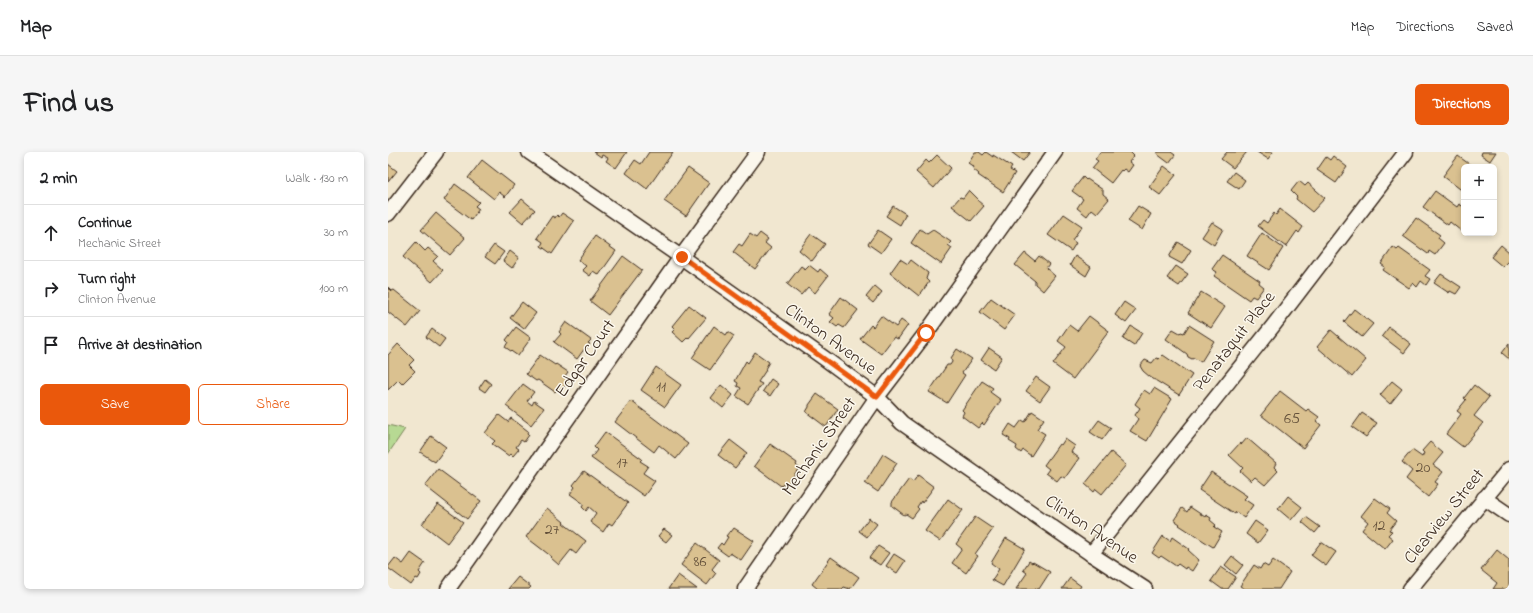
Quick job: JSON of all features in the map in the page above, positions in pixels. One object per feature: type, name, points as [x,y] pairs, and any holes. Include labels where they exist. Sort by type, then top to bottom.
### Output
[{"type":"street","points":[[388,214],[436,152]]},
{"type":"street","name":"Clinton Avenue","points":[[529,152],[682,257],[877,397],[902,423],[1091,554],[1145,589]]},
{"type":"street","name":"Edgar Court","points":[[448,589],[682,257],[758,152]]},
{"type":"street","name":"Mechanic Street","points":[[745,589],[877,397],[926,333],[1055,152]]},
{"type":"street","name":"Penataquit Place","points":[[1091,554],[1273,326],[1406,152]]},
{"type":"street","name":"Clearview Street","points":[[1410,589],[1509,468]]},
{"type":"street","points":[[1484,498],[1509,515]]},
{"type":"green space","points":[[388,425],[405,429],[388,454]]},
{"type":"building","points":[[594,152],[627,152],[616,168],[606,161],[608,158],[602,155],[601,157]]},
{"type":"building","points":[[649,152],[673,152],[647,189],[626,173],[635,160],[641,164]]},
{"type":"building","points":[[975,152],[979,152],[983,155],[986,152],[1012,167],[1010,170],[1015,173],[1003,192],[978,175],[979,174],[973,169],[974,167],[968,163]]},
{"type":"building","points":[[1011,152],[1030,152],[1023,161]]},
{"type":"building","points":[[1100,152],[1130,152],[1134,156],[1129,162],[1133,165],[1128,172],[1124,169],[1122,171],[1121,170],[1111,183],[1092,168],[1098,161],[1095,159]]},
{"type":"building","points":[[1158,152],[1171,152],[1175,155],[1169,163],[1157,154]]},
{"type":"building","points":[[1227,152],[1247,152],[1233,168],[1221,159]]},
{"type":"building","points":[[1257,152],[1273,152],[1268,159]]},
{"type":"building","points":[[1482,152],[1496,152],[1490,161],[1481,155]]},
{"type":"building","points":[[937,155],[951,168],[934,188],[916,172],[926,160],[929,163]]},
{"type":"building","points":[[1333,156],[1347,167],[1336,183],[1317,170],[1326,157],[1330,160]]},
{"type":"building","points":[[1458,156],[1469,164],[1461,164],[1461,190],[1443,176]]},
{"type":"building","points":[[482,160],[514,185],[505,197],[499,192],[494,199],[468,178]]},
{"type":"building","points":[[388,164],[397,171],[388,182]]},
{"type":"building","points":[[1164,166],[1176,175],[1160,195],[1149,187]]},
{"type":"building","points":[[688,168],[709,183],[686,216],[664,201]]},
{"type":"building","points":[[1234,172],[1245,180],[1239,189],[1227,181]]},
{"type":"building","points":[[1083,177],[1103,190],[1103,194],[1109,199],[1097,213],[1092,209],[1087,216],[1077,208],[1083,199],[1072,191]]},
{"type":"building","points":[[1299,181],[1305,186],[1308,183],[1325,198],[1312,212],[1296,199],[1297,197],[1291,191]]},
{"type":"building","points":[[455,184],[479,202],[475,206],[479,209],[471,220],[444,200]]},
{"type":"building","points":[[969,190],[984,206],[971,221],[952,206],[960,197],[963,198]]},
{"type":"building","points":[[1435,191],[1457,207],[1459,204],[1461,205],[1461,231],[1450,222],[1448,225],[1423,207]]},
{"type":"building","points":[[522,199],[535,210],[523,223],[510,212]]},
{"type":"building","points":[[893,206],[906,214],[900,225],[886,216]]},
{"type":"building","points":[[1138,206],[1151,214],[1142,230],[1128,221]]},
{"type":"building","points":[[1280,209],[1303,227],[1299,233],[1297,231],[1286,247],[1258,226],[1263,220],[1267,223],[1274,213],[1276,215]]},
{"type":"building","points":[[436,213],[465,238],[450,255],[421,230]]},
{"type":"building","points":[[562,213],[574,221],[552,254],[541,246],[543,242],[537,238],[552,216],[555,218],[557,215],[559,217]]},
{"type":"building","points":[[1064,214],[1082,226],[1072,240],[1076,243],[1071,251],[1048,235]]},
{"type":"building","points":[[1416,218],[1440,235],[1438,238],[1444,243],[1435,255],[1429,251],[1428,254],[1403,236]]},
{"type":"building","points":[[1212,222],[1223,229],[1214,245],[1202,237]]},
{"type":"building","points":[[920,229],[927,234],[933,230],[951,242],[948,245],[952,248],[941,264],[911,243]]},
{"type":"building","points":[[878,230],[891,239],[881,253],[868,244]]},
{"type":"building","points":[[760,233],[768,239],[765,243],[771,248],[755,269],[733,252],[739,244],[742,246],[750,234],[756,238]]},
{"type":"building","points":[[1262,233],[1283,248],[1269,270],[1247,256]]},
{"type":"building","points":[[811,234],[825,244],[812,261],[799,250]]},
{"type":"building","points":[[595,236],[616,251],[599,275],[593,271],[590,276],[582,270],[586,266],[578,260]]},
{"type":"building","points":[[416,242],[425,251],[428,248],[438,256],[433,261],[443,270],[432,282],[403,257]]},
{"type":"building","points":[[1178,242],[1191,250],[1182,264],[1169,257]]},
{"type":"building","points":[[494,245],[504,252],[495,264],[485,257]]},
{"type":"building","points":[[1501,245],[1509,252],[1509,261],[1503,267],[1491,257]]},
{"type":"building","points":[[1393,247],[1397,250],[1399,248],[1430,270],[1425,276],[1430,279],[1426,285],[1421,281],[1417,287],[1413,283],[1409,288],[1383,270],[1385,267],[1381,264]]},
{"type":"building","points":[[510,251],[519,258],[512,268],[503,261]]},
{"type":"building","points":[[1025,253],[1035,261],[1039,256],[1049,264],[1046,268],[1055,276],[1043,291],[1035,284],[1035,281],[1015,265]]},
{"type":"building","points":[[1222,255],[1260,281],[1259,283],[1264,287],[1256,298],[1252,296],[1249,300],[1214,276],[1217,272],[1212,269]]},
{"type":"building","points":[[623,256],[642,270],[608,315],[590,301]]},
{"type":"building","points":[[1075,256],[1091,267],[1086,276],[1070,265]]},
{"type":"building","points":[[900,259],[908,264],[911,260],[928,273],[926,279],[929,282],[919,296],[890,273]]},
{"type":"building","points":[[809,265],[818,272],[820,269],[828,276],[815,293],[808,287],[801,295],[787,284],[801,266],[805,269]]},
{"type":"building","points":[[1176,266],[1188,274],[1179,286],[1167,278]]},
{"type":"building","points":[[1441,274],[1461,287],[1456,294],[1450,291],[1449,293],[1434,283]]},
{"type":"building","points":[[875,286],[882,292],[873,303],[866,297]]},
{"type":"building","points":[[388,287],[420,311],[407,327],[388,312]]},
{"type":"building","points":[[1201,292],[1225,307],[1211,328],[1188,313]]},
{"type":"building","points":[[841,297],[858,310],[844,328],[839,325],[837,327],[830,322],[834,318],[829,314]]},
{"type":"building","points":[[991,298],[1015,315],[1004,330],[980,312]]},
{"type":"building","points":[[522,302],[536,313],[524,329],[510,318]]},
{"type":"building","points":[[1124,302],[1136,310],[1126,323],[1115,315]]},
{"type":"building","points":[[689,305],[706,318],[689,338],[688,337],[683,342],[672,332],[675,329],[672,326]]},
{"type":"building","points":[[1354,309],[1373,324],[1362,337],[1344,322]]},
{"type":"building","points":[[881,316],[896,327],[901,320],[908,325],[898,339],[894,337],[881,354],[860,339],[871,325],[873,327]]},
{"type":"building","points":[[1089,316],[1109,331],[1073,379],[1053,364],[1066,347],[1058,341],[1069,325],[1077,331]]},
{"type":"building","points":[[566,322],[591,340],[588,343],[590,344],[577,359],[554,342],[561,334],[559,332]]},
{"type":"building","points":[[1189,325],[1214,341],[1201,362],[1194,358],[1192,359],[1188,357],[1187,354],[1166,339],[1173,329],[1180,333],[1184,333]]},
{"type":"building","points":[[714,326],[726,335],[728,332],[734,336],[710,370],[692,358]]},
{"type":"building","points":[[1131,326],[1142,333],[1134,346],[1123,339]]},
{"type":"building","points":[[516,327],[531,338],[518,356],[505,347],[508,342],[506,340]]},
{"type":"building","points":[[1389,327],[1411,344],[1404,353],[1382,336]]},
{"type":"building","points":[[432,329],[445,339],[439,347],[426,337]]},
{"type":"building","points":[[1331,330],[1366,360],[1352,377],[1317,347]]},
{"type":"building","points":[[398,344],[414,360],[409,365],[415,371],[402,384],[398,380],[388,390],[388,355]]},
{"type":"building","points":[[1509,344],[1509,359],[1502,353]]},
{"type":"building","points":[[989,348],[1002,357],[994,369],[981,360]]},
{"type":"building","points":[[957,349],[972,359],[962,373],[965,375],[947,403],[929,392],[947,365],[950,365],[952,362],[951,358]]},
{"type":"building","points":[[755,352],[769,362],[765,369],[766,370],[758,382],[762,384],[748,404],[736,396],[741,388],[737,386],[738,383],[735,381],[746,361],[748,363]]},
{"type":"building","points":[[540,355],[568,372],[565,376],[570,379],[561,391],[558,389],[555,392],[538,380],[536,381],[526,374]]},
{"type":"building","points":[[1163,355],[1192,375],[1179,395],[1150,377],[1140,366],[1145,360],[1152,363],[1156,358],[1159,359]]},
{"type":"building","points":[[656,367],[681,385],[665,407],[641,390]]},
{"type":"building","points":[[1036,377],[1050,387],[1040,401],[1026,391]]},
{"type":"building","points":[[485,379],[491,384],[485,392],[479,388]]},
{"type":"building","points":[[771,379],[778,384],[770,396],[763,391]]},
{"type":"building","points":[[982,381],[993,388],[990,392],[1001,400],[984,425],[982,423],[978,428],[962,416],[964,412],[962,410]]},
{"type":"building","points":[[1392,381],[1402,389],[1390,404],[1380,395]]},
{"type":"building","points":[[523,384],[534,392],[527,401],[532,405],[534,401],[544,408],[531,425],[506,406]]},
{"type":"building","points":[[721,385],[733,395],[723,408],[711,398]]},
{"type":"building","points":[[1474,385],[1489,397],[1474,416],[1483,423],[1463,447],[1446,434],[1461,414],[1457,411],[1466,400],[1464,398]]},
{"type":"building","points":[[1154,388],[1172,399],[1147,441],[1130,431],[1138,419],[1135,415],[1140,408],[1135,404],[1144,390],[1150,394]]},
{"type":"building","points":[[1280,391],[1306,411],[1308,409],[1319,417],[1316,421],[1321,425],[1303,448],[1261,415]]},
{"type":"building","points":[[817,394],[838,409],[826,427],[806,412]]},
{"type":"building","points":[[631,401],[688,444],[676,459],[659,445],[654,452],[615,422]]},
{"type":"building","points":[[1032,411],[1044,419],[1037,429],[1045,434],[1031,456],[1023,450],[1021,453],[1016,449],[1017,446],[1009,441],[1010,439],[1003,435],[1010,424],[1016,428],[1022,420],[1025,422]]},
{"type":"building","points":[[1362,413],[1377,423],[1366,437],[1352,427]]},
{"type":"building","points":[[499,415],[508,422],[511,418],[528,431],[527,433],[529,435],[524,442],[521,440],[516,447],[519,449],[513,456],[511,454],[509,456],[492,444],[495,441],[485,433]]},
{"type":"building","points":[[1099,420],[1111,428],[1102,440],[1090,432]]},
{"type":"building","points":[[605,432],[642,459],[640,461],[648,466],[643,473],[655,481],[644,496],[591,458],[597,450],[594,447]]},
{"type":"building","points":[[431,436],[446,447],[435,462],[420,452]]},
{"type":"building","points":[[1247,438],[1276,463],[1274,467],[1278,471],[1265,485],[1255,477],[1251,481],[1240,471],[1243,468],[1229,455]]},
{"type":"building","points":[[1065,439],[1075,446],[1071,452],[1079,458],[1065,478],[1061,476],[1057,481],[1046,473],[1049,469],[1044,465],[1059,444],[1061,445]]},
{"type":"building","points":[[730,440],[747,453],[735,468],[718,455]]},
{"type":"building","points":[[1430,442],[1443,453],[1433,465],[1443,472],[1435,482],[1438,484],[1428,497],[1406,479],[1412,471],[1402,462],[1412,450],[1422,457],[1424,453],[1422,451]]},
{"type":"building","points":[[770,444],[797,463],[796,465],[799,468],[786,486],[783,484],[781,486],[754,466]]},
{"type":"building","points":[[1111,452],[1126,465],[1102,494],[1096,489],[1094,492],[1085,484]]},
{"type":"building","points":[[883,454],[897,463],[878,492],[865,483]]},
{"type":"building","points":[[438,469],[481,501],[467,519],[425,486]]},
{"type":"building","points":[[584,471],[628,503],[612,525],[609,523],[603,532],[590,522],[596,513],[589,507],[586,511],[582,507],[584,504],[570,494],[575,487],[573,485]]},
{"type":"building","points":[[1211,472],[1247,496],[1244,499],[1253,505],[1244,518],[1236,512],[1235,514],[1199,490]]},
{"type":"building","points":[[918,475],[934,487],[922,503],[921,501],[917,507],[919,509],[912,518],[906,514],[904,515],[892,506],[892,502],[909,479],[913,482]]},
{"type":"building","points":[[1288,496],[1302,507],[1291,520],[1278,509]]},
{"type":"building","points":[[1375,498],[1390,509],[1387,513],[1396,521],[1389,530],[1392,531],[1388,535],[1393,539],[1385,549],[1362,530],[1368,522],[1361,516]]},
{"type":"building","points":[[948,499],[963,510],[940,541],[925,531]]},
{"type":"building","points":[[438,504],[463,522],[447,543],[422,524]]},
{"type":"building","points":[[1190,507],[1205,517],[1206,515],[1211,518],[1210,520],[1216,525],[1214,527],[1222,532],[1213,547],[1179,525],[1180,524],[1174,520],[1182,508],[1187,512]]},
{"type":"building","points":[[547,508],[586,541],[576,554],[571,550],[559,565],[551,558],[552,557],[526,537]]},
{"type":"building","points":[[975,517],[993,529],[975,554],[978,556],[966,573],[952,563],[962,549],[956,544]]},
{"type":"building","points":[[1306,517],[1320,527],[1315,533],[1302,522]]},
{"type":"building","points":[[869,518],[877,524],[867,537],[859,531]]},
{"type":"building","points":[[1255,521],[1268,530],[1258,543],[1246,534]]},
{"type":"building","points":[[734,528],[754,541],[741,560],[730,553],[728,556],[717,548],[721,543],[723,545],[728,537],[726,536]]},
{"type":"building","points":[[664,529],[672,535],[666,542],[658,536]]},
{"type":"building","points":[[1163,536],[1170,541],[1172,537],[1189,549],[1188,550],[1199,560],[1192,571],[1186,567],[1185,569],[1178,564],[1176,566],[1161,556],[1159,558],[1152,553]]},
{"type":"building","points":[[1006,538],[1025,549],[1003,586],[992,580],[999,569],[991,563]]},
{"type":"building","points":[[1321,542],[1336,552],[1326,566],[1311,555]]},
{"type":"building","points":[[697,543],[719,560],[712,569],[716,573],[707,585],[681,565]]},
{"type":"building","points":[[878,546],[889,553],[880,565],[869,558]]},
{"type":"building","points":[[1497,550],[1509,560],[1509,589],[1493,589],[1497,583],[1481,570]]},
{"type":"building","points":[[411,553],[425,563],[419,572],[421,574],[418,579],[416,578],[411,585],[388,567],[395,558],[403,564]]},
{"type":"building","points":[[894,554],[905,561],[897,573],[886,566]]},
{"type":"building","points":[[1232,556],[1243,565],[1236,574],[1225,565]]},
{"type":"building","points":[[831,557],[859,577],[850,589],[844,587],[842,589],[818,589],[812,584]]},
{"type":"building","points":[[1273,560],[1290,572],[1279,589],[1245,589],[1240,586],[1254,565],[1260,569],[1263,564],[1268,567]]},
{"type":"building","points":[[1029,561],[1050,572],[1039,589],[1016,589],[1027,573],[1023,570]]},
{"type":"building","points":[[1221,567],[1236,577],[1228,589],[1222,589],[1211,581]]},
{"type":"building","points":[[678,575],[697,589],[668,589]]},
{"type":"building","points":[[518,577],[531,587],[529,589],[508,589]]},
{"type":"building","points":[[1070,578],[1081,586],[1079,589],[1062,589]]},
{"type":"route","points":[[682,257],[877,397],[926,333]]}]
